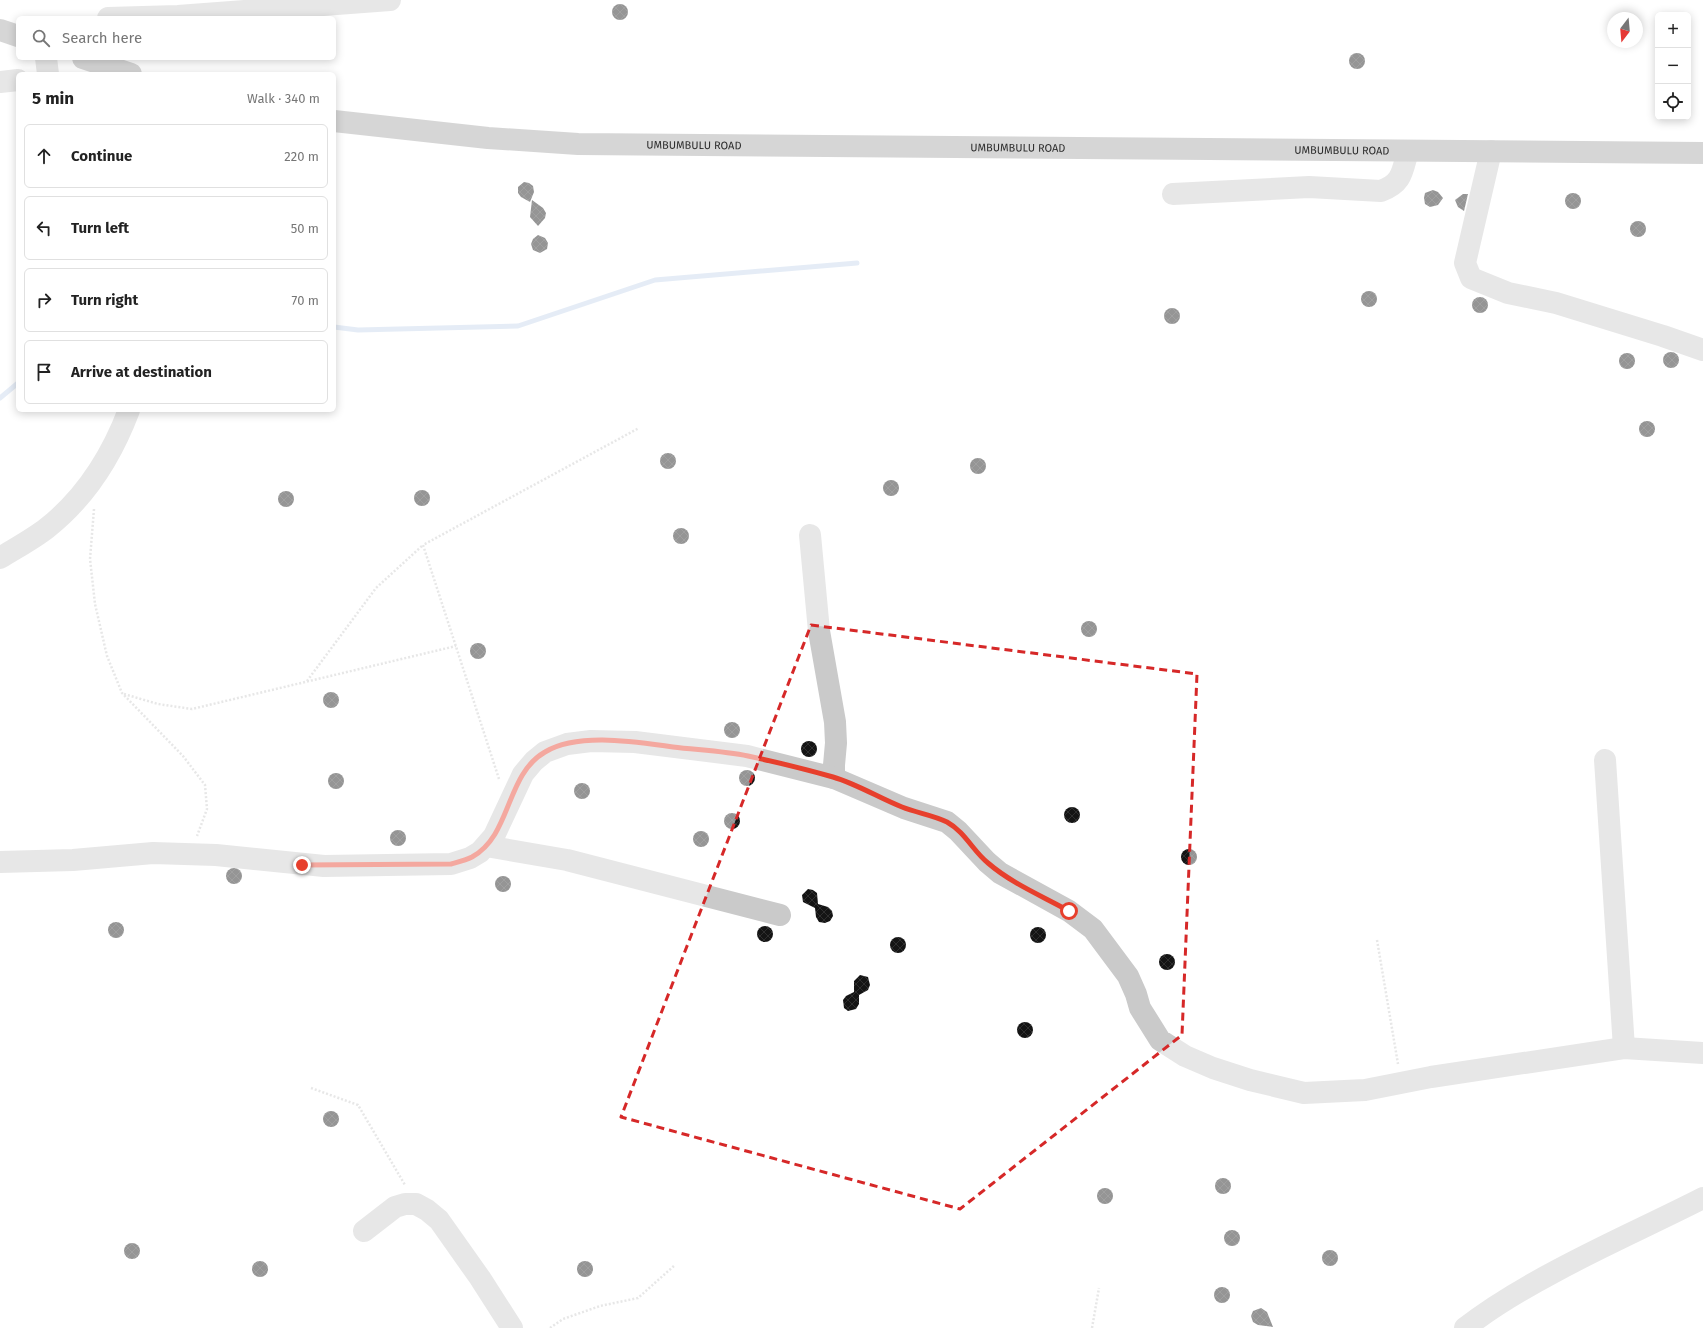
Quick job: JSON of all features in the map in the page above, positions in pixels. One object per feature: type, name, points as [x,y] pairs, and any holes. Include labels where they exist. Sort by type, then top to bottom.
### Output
[{"type":"main road","points":[[0,30],[16,35]]},
{"type":"main road","points":[[89,60],[125,72]]},
{"type":"main road","name":"UMBUMBULU ROAD","points":[[336,121],[488,138],[578,144],[1408,151],[1491,150],[1703,153]]},
{"type":"street","points":[[178,16],[227,6],[390,0]]},
{"type":"street","points":[[46,60],[48,72]]},
{"type":"street","points":[[0,82],[16,80]]},
{"type":"street","points":[[1491,150],[1465,263],[1471,278],[1508,293],[1556,303],[1703,350]]},
{"type":"street","points":[[1173,194],[1309,187],[1381,191],[1392,188],[1399,181],[1408,151]]},
{"type":"street","points":[[0,558],[46,528],[70,507],[90,483],[119,434],[128,412]]},
{"type":"street","points":[[810,535],[817,618],[835,722],[836,743],[834,778]]},
{"type":"street","points":[[0,862],[73,860],[153,853],[190,853],[324,866],[451,864],[470,858],[486,846],[494,836],[523,774],[534,761],[545,752],[567,744],[591,741],[635,742],[747,756],[834,778],[904,808],[947,822],[1000,873],[1069,911],[1093,929],[1128,976],[1140,1008],[1160,1040],[1185,1056],[1213,1068],[1250,1080],[1304,1093],[1365,1090],[1462,1072],[1624,1048],[1703,1052]]},
{"type":"street","points":[[1605,760],[1624,1048]]},
{"type":"street","points":[[486,846],[567,860],[780,915]]},
{"type":"street","points":[[1465,1328],[1496,1306],[1600,1247],[1648,1226],[1703,1198]]},
{"type":"street","points":[[364,1231],[395,1207],[405,1204],[416,1204],[427,1210],[439,1220],[480,1278],[512,1328]]},
{"type":"path","points":[[307,681],[376,588],[423,544],[639,428]]},
{"type":"path","points":[[95,503],[90,559],[95,604],[107,656],[122,693],[183,756],[205,785],[207,809],[190,853]]},
{"type":"path","points":[[423,544],[507,806]]},
{"type":"path","points":[[122,693],[158,704],[192,709],[456,646]]},
{"type":"path","points":[[1377,940],[1401,1083]]},
{"type":"path","points":[[311,1088],[358,1105],[416,1204]]},
{"type":"path","points":[[550,1328],[563,1319],[600,1306],[638,1298],[676,1265]]},
{"type":"path","points":[[1092,1328],[1099,1288]]},
{"type":"highlighted area","points":[[811,625],[1197,674],[1182,1035],[960,1209],[621,1117]]},
{"type":"building","points":[[617,4],[623,4],[628,9],[626,18],[623,20],[617,20],[612,15],[612,9]]},
{"type":"building","points":[[1354,53],[1360,53],[1365,58],[1363,67],[1360,69],[1354,69],[1349,64],[1349,58]]},
{"type":"building","points":[[524,182],[533,186],[534,192],[530,202],[521,197],[518,193],[518,187]]},
{"type":"building","points":[[1433,190],[1438,192],[1443,198],[1438,205],[1430,207],[1425,204],[1424,198],[1425,193]]},
{"type":"building","points":[[1570,193],[1576,193],[1581,198],[1579,207],[1576,209],[1570,209],[1565,204],[1565,198]]},
{"type":"building","points":[[1463,194],[1468,194],[1464,211],[1458,207],[1455,200]]},
{"type":"building","points":[[532,200],[543,208],[546,213],[545,218],[538,226],[530,217]]},
{"type":"building","points":[[1635,221],[1641,221],[1646,226],[1644,235],[1641,237],[1635,237],[1630,232],[1630,226]]},
{"type":"building","points":[[538,235],[545,238],[548,243],[547,249],[540,253],[533,250],[531,244],[533,239]]},
{"type":"building","points":[[1366,291],[1372,291],[1377,296],[1375,305],[1372,307],[1366,307],[1361,302],[1361,296]]},
{"type":"building","points":[[1477,297],[1483,297],[1488,302],[1486,311],[1483,313],[1477,313],[1472,308],[1472,302]]},
{"type":"building","points":[[1169,308],[1175,308],[1180,313],[1178,322],[1175,324],[1169,324],[1164,319],[1164,313]]},
{"type":"building","points":[[1668,352],[1674,352],[1679,357],[1677,366],[1674,368],[1668,368],[1663,363],[1663,357]]},
{"type":"building","points":[[1624,353],[1630,353],[1635,358],[1633,367],[1630,369],[1624,369],[1619,364],[1619,358]]},
{"type":"building","points":[[1644,421],[1650,421],[1655,426],[1653,435],[1650,437],[1644,437],[1639,432],[1639,426]]},
{"type":"building","points":[[665,453],[671,453],[676,458],[674,467],[671,469],[665,469],[660,464],[660,458]]},
{"type":"building","points":[[975,458],[981,458],[986,463],[984,472],[981,474],[975,474],[970,469],[970,463]]},
{"type":"building","points":[[888,480],[894,480],[899,485],[897,494],[894,496],[888,496],[883,491],[883,485]]},
{"type":"building","points":[[419,490],[425,490],[430,495],[428,504],[425,506],[419,506],[414,501],[414,495]]},
{"type":"building","points":[[283,491],[289,491],[294,496],[292,505],[289,507],[283,507],[278,502],[278,496]]},
{"type":"building","points":[[678,528],[684,528],[689,533],[687,542],[684,544],[678,544],[673,539],[673,533]]},
{"type":"building","points":[[1086,621],[1092,621],[1097,626],[1095,635],[1092,637],[1086,637],[1081,632],[1081,626]]},
{"type":"building","points":[[475,643],[481,643],[486,648],[484,657],[481,659],[475,659],[470,654],[470,648]]},
{"type":"building","points":[[328,692],[334,692],[339,697],[337,706],[334,708],[328,708],[323,703],[323,697]]},
{"type":"building","points":[[729,722],[735,722],[740,727],[738,736],[735,738],[729,738],[724,733],[724,727]]},
{"type":"building","points":[[806,741],[812,741],[817,746],[815,755],[812,757],[806,757],[801,752],[801,746]]},
{"type":"building","points":[[744,770],[750,770],[755,775],[753,784],[750,786],[744,786],[739,781],[739,775]]},
{"type":"building","points":[[333,773],[339,773],[344,778],[342,787],[339,789],[333,789],[328,784],[328,778]]},
{"type":"building","points":[[579,783],[585,783],[590,788],[588,797],[585,799],[579,799],[574,794],[574,788]]},
{"type":"building","points":[[1069,807],[1075,807],[1080,812],[1078,821],[1075,823],[1069,823],[1064,818],[1064,812]]},
{"type":"building","points":[[729,813],[735,813],[740,818],[738,827],[735,829],[729,829],[724,824],[724,818]]},
{"type":"building","points":[[395,830],[401,830],[406,835],[404,844],[401,846],[395,846],[390,841],[390,835]]},
{"type":"building","points":[[698,831],[704,831],[709,836],[707,845],[704,847],[698,847],[693,842],[693,836]]},
{"type":"building","points":[[1186,849],[1192,849],[1197,854],[1195,863],[1192,865],[1186,865],[1181,860],[1181,854]]},
{"type":"building","points":[[234,868],[240,870],[242,876],[240,882],[234,884],[228,882],[226,876],[228,870]]},
{"type":"building","points":[[500,876],[506,876],[511,881],[509,890],[506,892],[500,892],[495,887],[495,881]]},
{"type":"building","points":[[808,889],[817,893],[818,904],[828,907],[832,911],[833,916],[830,921],[825,923],[819,922],[816,917],[815,908],[803,902],[802,895]]},
{"type":"building","points":[[113,922],[119,922],[124,927],[122,936],[119,938],[113,938],[108,933],[108,927]]},
{"type":"building","points":[[762,926],[768,926],[773,931],[771,940],[768,942],[762,942],[757,937],[757,931]]},
{"type":"building","points":[[1035,927],[1041,927],[1046,932],[1044,941],[1041,943],[1035,943],[1030,938],[1030,932]]},
{"type":"building","points":[[895,937],[901,937],[906,942],[904,951],[901,953],[895,953],[890,948],[890,942]]},
{"type":"building","points":[[1164,954],[1170,954],[1175,959],[1173,968],[1170,970],[1164,970],[1159,965],[1159,959]]},
{"type":"building","points":[[860,975],[868,977],[870,985],[868,990],[859,995],[859,1004],[856,1009],[848,1011],[844,1008],[843,1000],[846,996],[854,992],[854,981]]},
{"type":"building","points":[[1022,1022],[1028,1022],[1033,1027],[1031,1036],[1028,1038],[1022,1038],[1017,1033],[1017,1027]]},
{"type":"building","points":[[328,1111],[334,1111],[339,1116],[337,1125],[334,1127],[328,1127],[323,1122],[323,1116]]},
{"type":"building","points":[[1220,1178],[1226,1178],[1231,1183],[1229,1192],[1226,1194],[1220,1194],[1215,1189],[1215,1183]]},
{"type":"building","points":[[1102,1188],[1108,1188],[1113,1193],[1111,1202],[1108,1204],[1102,1204],[1097,1199],[1097,1193]]},
{"type":"building","points":[[1229,1230],[1235,1230],[1240,1235],[1238,1244],[1235,1246],[1229,1246],[1224,1241],[1224,1235]]},
{"type":"building","points":[[129,1243],[135,1243],[140,1248],[138,1257],[135,1259],[129,1259],[124,1254],[124,1248]]},
{"type":"building","points":[[1327,1250],[1333,1250],[1338,1255],[1336,1264],[1333,1266],[1327,1266],[1322,1261],[1322,1255]]},
{"type":"building","points":[[257,1261],[263,1261],[268,1266],[266,1275],[263,1277],[257,1277],[252,1272],[252,1266]]},
{"type":"building","points":[[582,1261],[588,1261],[593,1266],[591,1275],[588,1277],[582,1277],[577,1272],[577,1266]]},
{"type":"building","points":[[1219,1287],[1225,1287],[1230,1292],[1228,1301],[1225,1303],[1219,1303],[1214,1298],[1214,1292]]},
{"type":"building","points":[[1261,1308],[1267,1312],[1273,1327],[1258,1325],[1253,1322],[1251,1316],[1253,1311]]},
{"type":"waterway","points":[[336,327],[358,330],[518,326],[655,280],[857,263]]},
{"type":"waterway","points":[[0,398],[16,385]]},
{"type":"route","points":[[302,865],[451,864],[470,858],[480,852],[494,836],[523,774],[534,761],[545,752],[567,744],[591,741],[635,742],[747,756],[834,778],[904,808],[947,822],[967,839],[977,852],[1000,873],[1069,911]]}]
